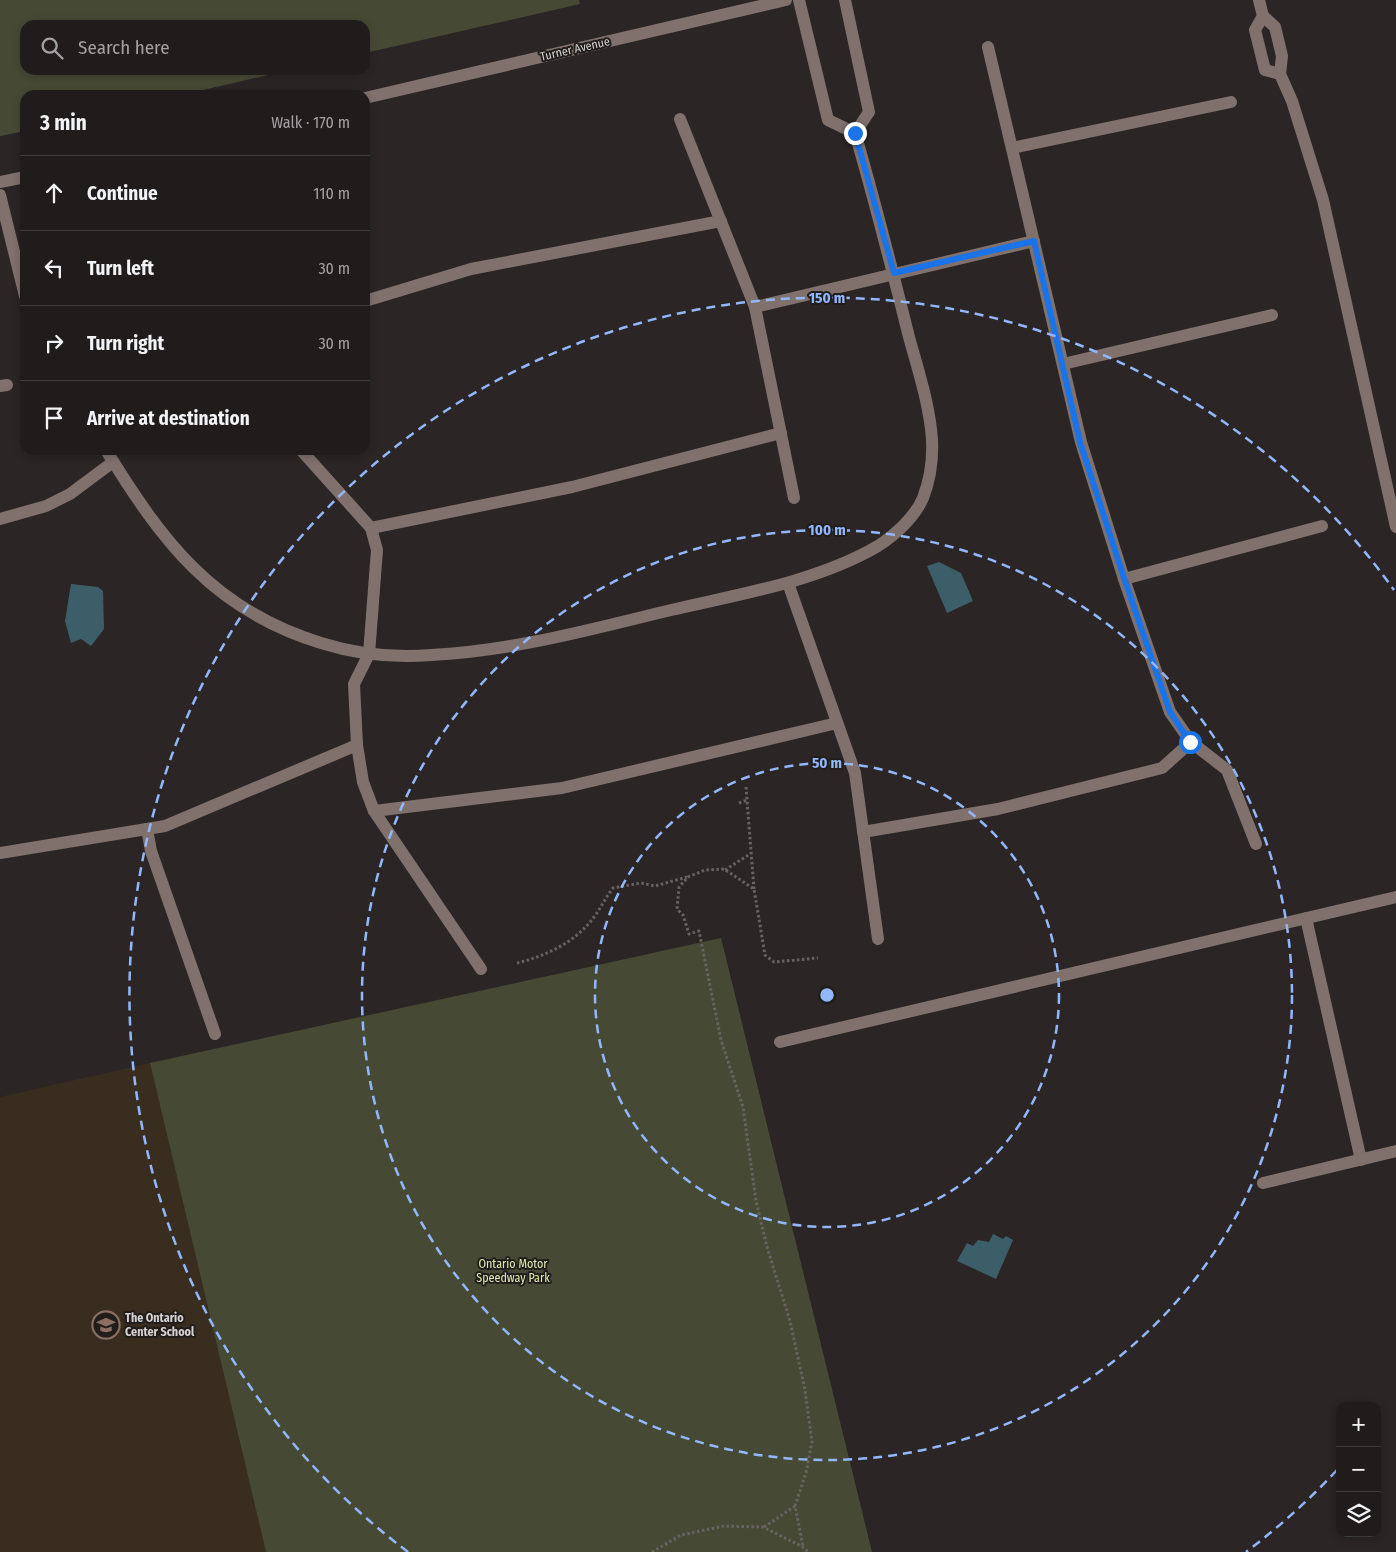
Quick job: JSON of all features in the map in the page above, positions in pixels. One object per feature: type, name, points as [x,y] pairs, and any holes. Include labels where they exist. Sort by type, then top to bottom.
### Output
[{"type":"street","name":"Turner Avenue","points":[[370,97],[786,0]]},
{"type":"street","points":[[799,0],[828,120],[855,133]]},
{"type":"street","points":[[109,455],[165,537],[193,569],[227,599],[269,622],[321,643],[369,654],[392,656],[432,655],[496,649],[550,639],[788,583],[828,569],[879,545],[904,525],[922,502],[930,472],[932,439],[925,400],[894,273],[855,133],[868,112],[845,0]]},
{"type":"street","points":[[1259,0],[1263,16],[1274,27],[1282,56],[1280,74],[1292,101],[1324,200],[1396,527]]},
{"type":"street","points":[[1263,16],[1255,30],[1265,70],[1280,74]]},
{"type":"street","points":[[988,47],[1080,442],[1124,578],[1170,712],[1190,742],[1227,770],[1256,844]]},
{"type":"street","points":[[1012,148],[1231,102]]},
{"type":"street","points":[[680,119],[756,307],[794,498]]},
{"type":"street","points":[[0,182],[20,177]]},
{"type":"street","points":[[0,195],[20,276]]},
{"type":"street","points":[[370,299],[471,269],[721,221]]},
{"type":"street","points":[[756,307],[1034,241]]},
{"type":"street","points":[[1063,364],[1272,315]]},
{"type":"street","points":[[371,528],[572,487],[781,433]]},
{"type":"street","points":[[305,455],[371,528],[377,550],[369,654],[354,684],[357,745],[363,782],[374,811],[481,969]]},
{"type":"street","points":[[0,519],[46,506],[70,494],[113,462]]},
{"type":"street","points":[[1124,578],[1322,526]]},
{"type":"street","points":[[788,583],[855,773],[878,939]]},
{"type":"street","points":[[374,811],[562,788],[837,723]]},
{"type":"street","points":[[863,832],[998,809],[1162,768],[1190,742]]},
{"type":"street","points":[[0,853],[165,826],[357,745]]},
{"type":"street","points":[[147,829],[151,851],[214,1034]]},
{"type":"street","points":[[780,1042],[1396,897]]},
{"type":"street","points":[[1306,918],[1360,1160]]},
{"type":"street","points":[[1264,1184],[1396,1151]]},
{"type":"path","points":[[746,787],[750,854],[765,955],[774,962],[818,958]]},
{"type":"path","points":[[739,802],[747,800]]},
{"type":"path","points":[[517,963],[540,958],[575,937],[595,917],[602,902],[614,888],[641,883],[655,886],[705,870],[724,870],[750,854]]},
{"type":"path","points":[[724,870],[754,889]]},
{"type":"path","points":[[688,877],[680,888],[678,909],[683,915],[689,934],[698,931],[721,1040],[743,1107],[756,1201],[767,1247],[790,1321],[806,1390],[812,1442],[806,1473],[795,1506],[803,1547]]},
{"type":"path","points":[[763,1527],[795,1506]]},
{"type":"path","points":[[652,1552],[681,1535],[724,1526],[763,1527],[803,1547],[808,1552]]},
{"type":"shaded area","name":"The Ontario Center School","points":[[150,1063],[266,1552],[0,1552],[0,1097]]},
{"type":"green space","points":[[0,0],[579,0],[580,4],[370,52],[370,20],[20,20],[20,75],[268,75],[203,90],[20,90],[20,132],[0,136]]},
{"type":"green space","name":"Ontario Motor Speedway Park","points":[[721,938],[872,1552],[266,1552],[150,1063]]},
{"type":"water","points":[[939,562],[961,573],[973,601],[947,613],[927,566]]},
{"type":"water","points":[[71,584],[98,587],[103,591],[104,629],[91,646],[81,639],[71,643],[65,621]]},
{"type":"water","points":[[993,1234],[1003,1239],[1006,1236],[1013,1240],[996,1279],[957,1261],[967,1243],[973,1246],[978,1240],[989,1242]]},
{"type":"place","name":"The Ontario Center School","points":[[106,1325]]},
{"type":"route","points":[[855,133],[894,273],[1034,241],[1080,442],[1170,712],[1190,742]]}]
